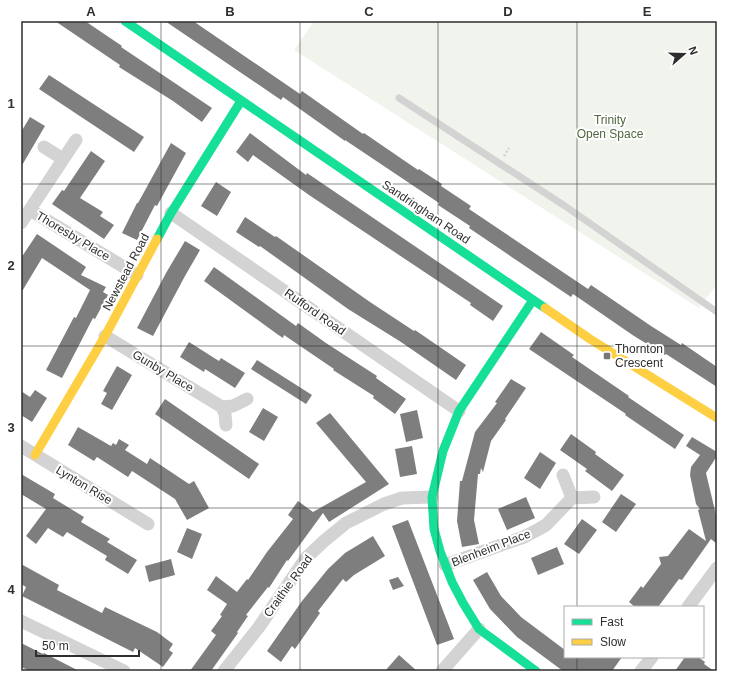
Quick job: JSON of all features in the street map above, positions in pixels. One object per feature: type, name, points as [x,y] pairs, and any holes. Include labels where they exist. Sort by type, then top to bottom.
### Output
[{"type":"street","name":"Sandringham Road","points":[[125,21],[533,300],[590,338],[717,418]]},
{"type":"street","name":"Newstead Road","points":[[35,455],[105,336],[171,213],[241,101]]},
{"type":"street","name":"Thoresby Place","points":[[21,223],[76,140]]},
{"type":"street","points":[[44,147],[63,160]]},
{"type":"street","name":"Thoresby Place","points":[[30,210],[138,275]]},
{"type":"street","name":"Rufford Road","points":[[171,213],[459,411]]},
{"type":"street","points":[[533,300],[459,411],[443,451],[432,497],[434,529],[445,565],[463,603],[479,629],[536,671]]},
{"type":"street","name":"Gunby Place","points":[[105,336],[222,407]]},
{"type":"street","points":[[226,425],[225,414],[222,407],[233,406],[247,399]]},
{"type":"street","name":"Lynton Rise","points":[[21,446],[148,524]]},
{"type":"street","points":[[563,475],[572,498],[594,497]]},
{"type":"street","name":"Craithie Road","points":[[224,671],[258,627],[306,558],[324,541],[346,523],[384,504],[402,498],[432,497]]},
{"type":"street","name":"Blenheim Place","points":[[445,565],[524,537],[540,529],[546,525],[572,498]]},
{"type":"street","points":[[689,606],[717,568]]},
{"type":"street","points":[[21,621],[124,671]]},
{"type":"street","points":[[442,671],[479,629]]},
{"type":"street","points":[[642,671],[651,658]]},
{"type":"lane","points":[[399,98],[565,206],[717,312]]},
{"type":"green space","name":"Trinity Open Space","points":[[314,21],[717,21],[717,284],[699,308],[294,50]]},
{"type":"building","points":[[55,21],[85,21],[212,108],[202,122],[173,101],[119,67],[120,65]]},
{"type":"building","points":[[165,21],[193,21],[300,94],[302,91],[363,134],[364,133],[418,170],[419,169],[442,184],[441,186],[471,206],[469,209],[588,289],[591,285],[651,326],[681,345],[682,343],[717,367],[717,387],[666,354],[665,355],[634,336],[573,294],[571,297],[469,228],[470,226],[438,205],[439,203],[345,141],[283,97],[281,100]]},
{"type":"building","points":[[49,75],[144,137],[134,152],[39,89]]},
{"type":"building","points":[[30,117],[45,126],[21,167],[21,132]]},
{"type":"building","points":[[250,133],[306,175],[307,173],[503,306],[493,321],[470,305],[471,303],[309,195],[253,155],[248,162],[236,152]]},
{"type":"building","points":[[171,143],[186,153],[157,206],[155,205],[137,240],[122,233]]},
{"type":"building","points":[[91,151],[105,161],[80,198],[103,212],[100,216],[114,225],[104,239],[52,204],[62,190],[64,191]]},
{"type":"building","points":[[216,182],[231,192],[217,216],[201,206]]},
{"type":"building","points":[[245,217],[275,237],[276,236],[370,302],[414,331],[415,330],[466,365],[456,380],[401,342],[348,309],[260,246],[259,247],[236,232]]},
{"type":"building","points":[[37,234],[86,267],[81,275],[106,287],[103,292],[108,295],[95,319],[93,318],[62,378],[46,370],[74,317],[76,318],[90,290],[42,258],[21,293],[21,258]]},
{"type":"building","points":[[185,241],[200,250],[153,336],[137,328]]},
{"type":"building","points":[[214,267],[296,326],[298,323],[377,376],[376,378],[406,399],[395,414],[373,398],[374,396],[333,370],[334,369],[284,335],[283,338],[277,334],[204,281]]},
{"type":"building","points":[[541,332],[574,355],[572,357],[684,435],[675,449],[529,349]]},
{"type":"building","points":[[189,342],[219,361],[221,358],[245,373],[235,388],[205,369],[204,372],[180,357]]},
{"type":"building","points":[[257,360],[312,395],[306,404],[251,369]]},
{"type":"building","points":[[117,366],[132,375],[112,410],[101,404],[107,393],[103,391]]},
{"type":"building","points":[[511,379],[526,388],[491,441],[483,472],[481,468],[480,474],[478,474],[474,520],[479,544],[462,547],[457,521],[460,481],[462,481],[475,432],[497,403],[495,402]]},
{"type":"building","points":[[35,390],[47,398],[32,422],[21,415],[21,391],[30,397]]},
{"type":"building","points":[[165,399],[259,464],[249,479],[155,414]]},
{"type":"building","points":[[263,408],[278,417],[264,441],[249,432]]},
{"type":"building","points":[[417,410],[423,438],[406,442],[400,414]]},
{"type":"building","points":[[330,413],[389,484],[329,522],[323,513],[288,561],[287,560],[269,588],[268,587],[246,615],[248,616],[237,632],[238,633],[211,671],[190,671],[216,635],[211,631],[222,616],[220,615],[227,604],[207,590],[216,576],[237,592],[247,579],[248,580],[267,552],[293,519],[288,515],[298,501],[313,512],[366,482],[316,423]]},
{"type":"building","points":[[78,427],[111,446],[113,443],[116,445],[119,439],[129,445],[125,450],[147,464],[150,458],[189,484],[194,481],[209,508],[187,520],[175,499],[132,471],[128,477],[97,457],[94,461],[68,445]]},
{"type":"building","points":[[571,434],[624,475],[612,491],[585,471],[587,469],[560,450]]},
{"type":"building","points":[[692,437],[717,452],[717,456],[706,473],[717,519],[717,544],[711,539],[682,580],[679,579],[659,606],[634,606],[629,602],[641,586],[643,588],[661,564],[659,557],[668,556],[689,529],[706,541],[698,510],[700,509],[696,504],[690,475],[691,467],[700,455],[686,446]]},
{"type":"building","points":[[412,446],[417,474],[400,477],[395,449]]},
{"type":"building","points":[[540,452],[556,463],[540,489],[524,478]]},
{"type":"building","points":[[21,474],[55,494],[53,498],[84,517],[81,522],[110,539],[107,542],[137,560],[128,574],[105,560],[107,556],[67,532],[63,537],[48,528],[36,544],[26,536],[46,509],[21,494]]},
{"type":"building","points":[[621,494],[636,504],[616,532],[602,522]]},
{"type":"building","points":[[526,497],[535,518],[507,530],[498,509]]},
{"type":"building","points":[[582,519],[597,530],[579,554],[564,544]]},
{"type":"building","points":[[408,520],[454,639],[437,645],[392,526]]},
{"type":"building","points":[[187,528],[202,534],[192,559],[177,552]]},
{"type":"building","points":[[373,536],[385,556],[354,575],[346,582],[343,579],[318,611],[320,613],[295,649],[292,646],[281,662],[267,651],[302,601],[328,569],[345,553]]},
{"type":"building","points":[[557,547],[564,564],[538,575],[531,558]]},
{"type":"building","points":[[171,559],[175,575],[149,582],[145,566]]},
{"type":"building","points":[[21,564],[59,585],[57,590],[102,613],[105,607],[157,632],[173,644],[169,650],[173,653],[163,667],[135,648],[133,652],[22,596],[26,587],[21,584]]},
{"type":"building","points":[[487,572],[501,596],[521,617],[564,649],[564,658],[621,658],[612,671],[563,671],[517,637],[490,609],[473,580]]},
{"type":"building","points":[[398,577],[404,586],[393,590],[389,580]]},
{"type":"building","points":[[21,643],[79,671],[30,671],[21,667]]},
{"type":"building","points":[[399,655],[417,671],[385,671]]},
{"type":"building","points":[[684,658],[699,658],[705,662],[704,664],[714,671],[675,671]]},
{"type":"traffic: fast","points":[[125,21],[545,308]]},
{"type":"traffic: fast","points":[[157,239],[171,213],[241,101]]},
{"type":"traffic: fast","points":[[533,300],[459,411],[443,451],[432,497],[434,529],[440,551],[452,582],[463,603],[479,629],[536,671]]},
{"type":"traffic: slow","points":[[35,455],[105,336],[157,239]]},
{"type":"traffic: slow","points":[[545,308],[590,339],[717,418]]},
{"type":"place","name":"Thornton Crescent","points":[[607,356]]}]
